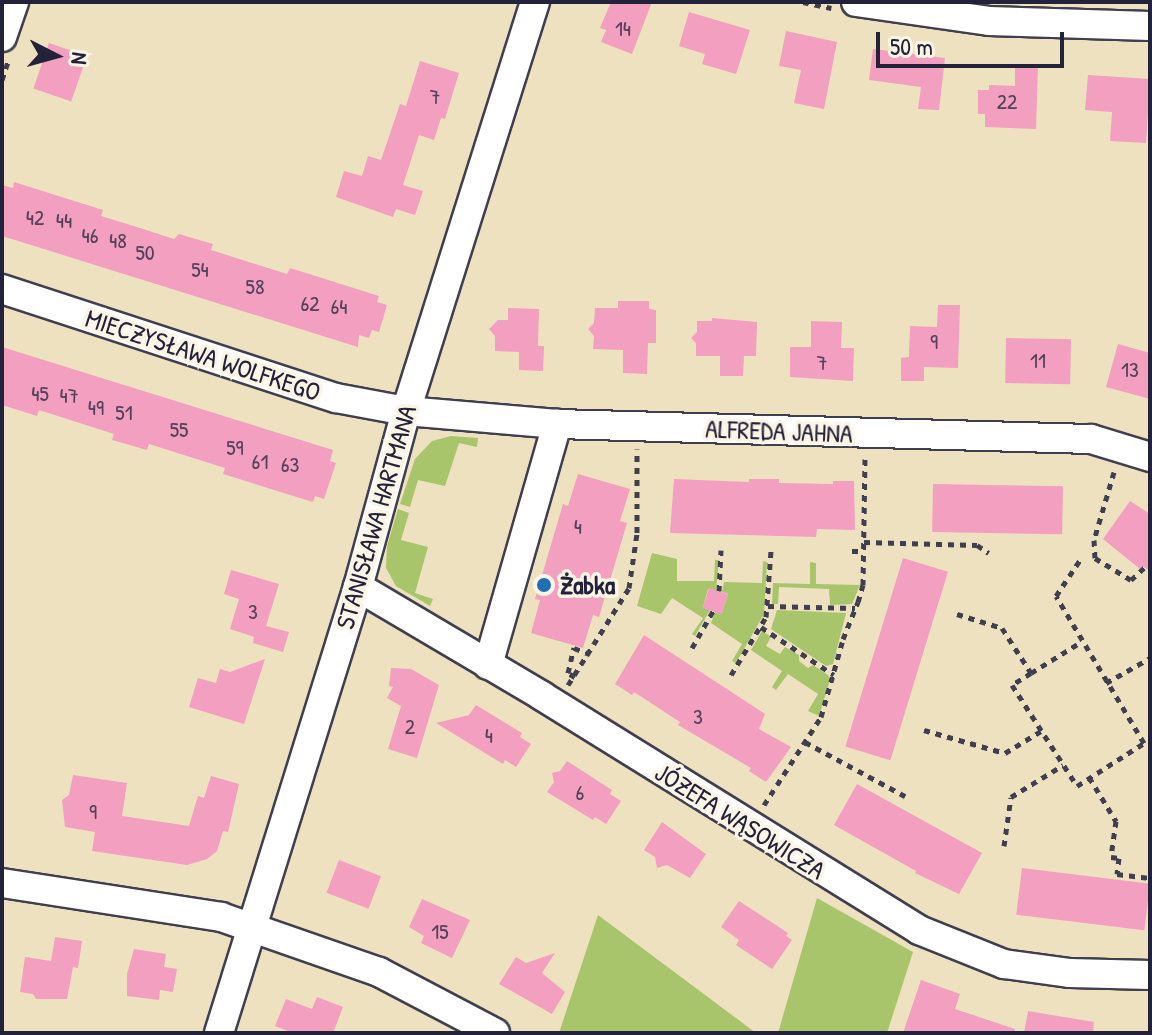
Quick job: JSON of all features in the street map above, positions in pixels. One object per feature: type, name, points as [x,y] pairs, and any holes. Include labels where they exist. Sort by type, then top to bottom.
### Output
[{"type":"street","points":[[2,37],[14,2]]},
{"type":"street","name":"STANISŁAWA HARTMANA","points":[[219,1033],[358,587],[406,411],[535,2]]},
{"type":"street","points":[[856,2],[989,21],[1150,26]]},
{"type":"street","name":"MIECZYSŁAWA WOLFKEGO","points":[[2,289],[336,398],[406,411]]},
{"type":"street","name":"ALFREDA JAHNA","points":[[406,411],[557,424],[1091,439],[1150,457]]},
{"type":"street","points":[[488,665],[557,424]]},
{"type":"street","name":"JÓZEFA WĄSOWICZA","points":[[358,587],[919,930],[1004,964],[1070,973],[1150,975]]},
{"type":"street","points":[[2,883],[216,916],[253,927],[379,972],[495,1033]]},
{"type":"path","points":[[567,693],[560,688],[575,677],[590,654],[629,588],[636,560],[637,447],[629,439]]},
{"type":"path","points":[[758,814],[828,701],[863,585],[866,446]]},
{"type":"path","points":[[1116,464],[1094,540],[1095,558],[1131,580],[1145,567]]},
{"type":"path","points":[[864,542],[977,545],[989,553]]},
{"type":"path","points":[[719,591],[721,550]]},
{"type":"path","points":[[731,675],[761,627],[768,606],[771,550]]},
{"type":"path","points":[[852,551],[864,551]]},
{"type":"path","points":[[1081,642],[1012,685],[1077,786],[1144,743],[1056,596],[1082,557]]},
{"type":"path","points":[[768,606],[855,608]]},
{"type":"path","points":[[692,648],[713,611]]},
{"type":"path","points":[[957,614],[1002,628],[1031,673]]},
{"type":"path","points":[[761,627],[834,675]]},
{"type":"path","points":[[575,677],[568,673],[574,648],[590,654]]},
{"type":"path","points":[[1106,683],[1150,658]]},
{"type":"path","points":[[924,730],[1005,753],[1041,731]]},
{"type":"path","points":[[805,742],[905,796]]},
{"type":"path","points":[[1004,846],[1011,797],[1064,765]]},
{"type":"path","points":[[1089,777],[1116,821],[1109,854],[1119,858],[1117,874],[1150,878]]},
{"type":"green space","points":[[451,436],[478,438],[477,447],[459,443],[445,486],[418,480],[410,507],[400,504],[415,459],[432,441]]},
{"type":"green space","points":[[398,509],[409,513],[401,540],[428,547],[415,593],[433,599],[430,606],[396,586],[386,568],[387,546]]},
{"type":"green space","points":[[652,553],[677,559],[677,581],[714,581],[715,560],[719,560],[716,590],[708,589],[703,607],[710,610],[695,636],[692,634],[703,618],[672,598],[661,614],[637,606]]},
{"type":"green space","points":[[763,561],[767,562],[764,614],[736,663],[732,661],[742,644],[711,623],[715,612],[722,613],[728,594],[722,592],[724,582],[762,583]]},
{"type":"green space","points":[[810,562],[816,563],[816,584],[860,585],[852,604],[830,605],[829,589],[779,587],[778,604],[772,604],[773,583],[810,584]]},
{"type":"green space","points":[[777,610],[846,613],[833,664],[826,666],[771,629]]},
{"type":"green space","points":[[762,631],[771,637],[766,646],[780,654],[785,647],[799,655],[799,661],[808,668],[813,665],[828,675],[830,680],[819,716],[808,711],[818,694],[788,674],[776,690],[772,687],[782,671],[751,650]]},
{"type":"green space","points":[[817,898],[913,952],[887,1033],[778,1033]]},
{"type":"green space","points":[[598,915],[756,1033],[559,1033]]},
{"type":"building","points":[[611,2],[652,2],[632,54],[601,42],[606,30],[600,28]]},
{"type":"building","points":[[689,12],[750,30],[736,74],[702,64],[705,54],[679,46]]},
{"type":"building","points":[[786,31],[837,42],[824,109],[794,103],[801,70],[779,66]]},
{"type":"building","points":[[49,43],[87,56],[71,101],[33,88]]},
{"type":"building","points":[[873,49],[945,58],[939,110],[918,109],[921,87],[869,80]]},
{"type":"building","points":[[420,61],[459,73],[445,119],[441,118],[434,140],[419,135],[403,185],[423,191],[415,215],[396,209],[393,217],[336,197],[344,171],[362,176],[368,156],[381,160],[400,104],[406,106]]},
{"type":"building","points":[[1015,65],[1038,65],[1036,129],[985,127],[985,114],[978,114],[978,90],[989,90],[989,85],[1015,86]]},
{"type":"building","points":[[1088,75],[1150,79],[1146,143],[1110,141],[1112,112],[1085,110]]},
{"type":"building","points":[[14,182],[103,210],[101,216],[174,239],[179,234],[213,244],[211,250],[287,274],[290,268],[379,296],[377,302],[387,305],[379,332],[372,330],[369,338],[359,335],[358,347],[2,236],[2,185],[13,188]]},
{"type":"building","points":[[618,301],[649,301],[649,309],[656,310],[656,343],[648,343],[647,374],[623,373],[623,350],[593,349],[594,336],[588,329],[594,323],[595,308],[618,308]]},
{"type":"building","points":[[938,305],[960,305],[958,368],[924,367],[924,381],[901,381],[901,358],[909,357],[910,326],[937,327]]},
{"type":"building","points":[[508,308],[539,309],[538,346],[544,346],[543,371],[519,370],[519,352],[495,351],[495,336],[489,329],[498,320],[508,320]]},
{"type":"building","points":[[712,318],[757,322],[756,356],[744,356],[743,376],[720,376],[720,356],[696,356],[696,343],[691,338],[697,332],[697,321],[712,321]]},
{"type":"building","points":[[811,321],[842,322],[841,348],[854,348],[853,381],[790,377],[790,347],[811,347]]},
{"type":"building","points":[[1006,338],[1071,339],[1070,384],[1005,383]]},
{"type":"building","points":[[1118,344],[1150,353],[1150,399],[1106,387]]},
{"type":"building","points":[[2,347],[333,450],[330,461],[336,463],[324,499],[315,496],[313,502],[223,474],[225,468],[149,444],[147,450],[112,440],[114,434],[39,410],[37,416],[2,405]]},
{"type":"building","points":[[578,474],[630,489],[620,521],[627,523],[599,617],[593,615],[583,648],[531,633],[540,600],[535,599],[563,504],[568,506]]},
{"type":"building","points":[[674,479],[749,482],[749,479],[779,479],[779,483],[833,484],[833,481],[854,481],[855,530],[817,529],[816,537],[670,533]]},
{"type":"building","points":[[933,484],[1063,486],[1062,534],[932,532]]},
{"type":"building","points":[[1130,501],[1150,514],[1150,571],[1142,566],[1140,569],[1103,539]]},
{"type":"building","points":[[903,558],[948,572],[890,760],[845,746]]},
{"type":"building","points":[[231,570],[279,584],[266,626],[289,632],[283,652],[253,643],[254,637],[230,629],[239,599],[224,594]]},
{"type":"building","points":[[709,588],[728,594],[722,614],[703,608]]},
{"type":"building","points":[[644,635],[765,714],[759,729],[791,747],[766,782],[749,771],[751,768],[678,725],[680,722],[634,692],[632,695],[615,684]]},
{"type":"building","points":[[265,659],[244,724],[189,707],[198,678],[216,683],[220,669],[230,672]]},
{"type":"building","points":[[391,668],[411,669],[439,685],[417,758],[388,749],[401,706],[387,698],[393,687],[389,686]]},
{"type":"building","points":[[476,705],[522,733],[520,737],[531,744],[516,767],[505,760],[503,764],[436,723],[469,715]]},
{"type":"building","points":[[567,761],[612,790],[610,794],[621,801],[606,824],[595,817],[593,820],[547,792],[554,782],[552,773],[560,771]]},
{"type":"building","points":[[73,775],[127,783],[122,816],[189,826],[198,796],[204,798],[211,776],[239,784],[228,832],[223,831],[217,851],[207,859],[187,865],[92,851],[95,832],[65,827],[62,800],[69,795]]},
{"type":"building","points":[[857,784],[982,853],[959,894],[915,873],[834,825]]},
{"type":"building","points":[[662,822],[706,854],[690,878],[667,865],[657,868],[655,857],[644,850]]},
{"type":"building","points":[[339,860],[381,876],[368,909],[326,893]]},
{"type":"building","points":[[1022,868],[1150,884],[1144,930],[1016,915]]},
{"type":"building","points":[[422,899],[470,920],[452,958],[421,943],[424,936],[409,927]]},
{"type":"building","points":[[739,901],[788,933],[786,936],[792,940],[772,969],[736,945],[739,940],[721,927]]},
{"type":"building","points":[[55,937],[82,941],[78,968],[73,967],[67,999],[36,999],[33,994],[20,992],[25,957],[51,961]]},
{"type":"building","points":[[134,949],[166,954],[164,967],[177,969],[173,992],[160,990],[159,1000],[127,996],[127,974]]},
{"type":"building","points":[[555,953],[542,973],[565,992],[552,1014],[499,984],[516,957],[526,963]]},
{"type":"building","points":[[921,980],[960,994],[955,1009],[1015,1029],[1014,1033],[903,1033]]},
{"type":"building","points":[[317,997],[343,1007],[333,1033],[293,1033],[275,1026],[286,999],[312,1009]]},
{"type":"building","points":[[1028,1011],[1094,1022],[1093,1033],[1024,1033]]},
{"type":"place","name":"Żabka","points":[[544,585]]}]
